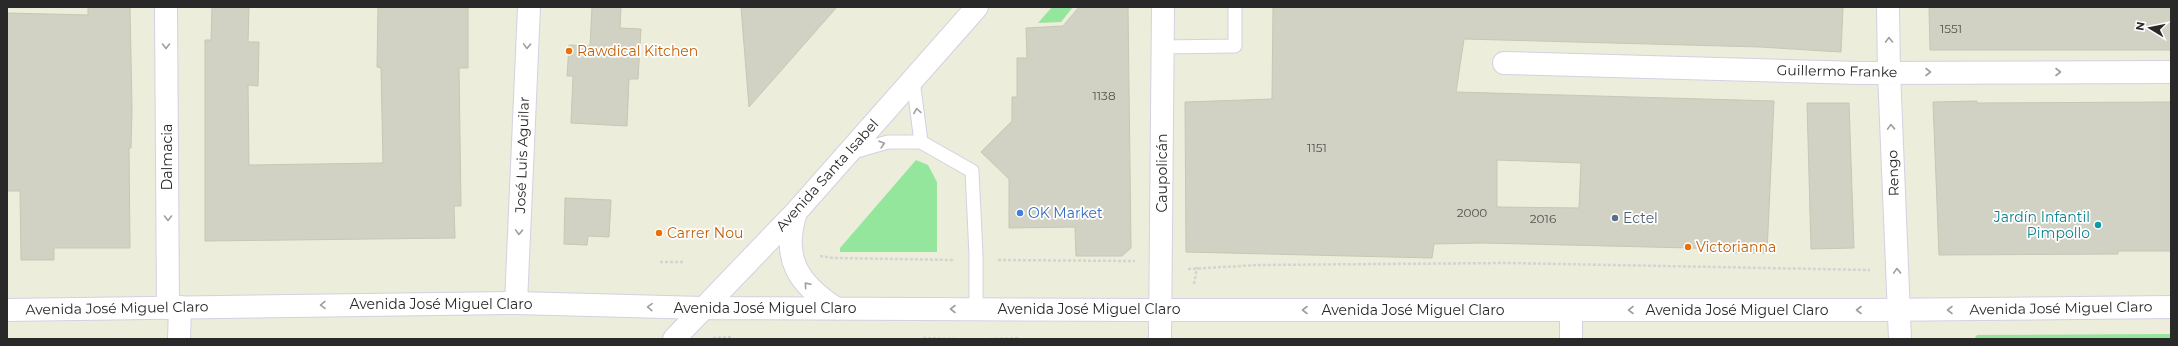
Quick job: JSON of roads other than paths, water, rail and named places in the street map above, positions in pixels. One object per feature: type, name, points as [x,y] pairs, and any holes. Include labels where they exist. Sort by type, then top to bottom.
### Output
[{"type":"street","name":"Dalmacia","points":[[166,7],[174,308],[179,339]]},
{"type":"street","name":"José Luis Aguilar","points":[[516,303],[529,7]]},
{"type":"street","name":"Avenida Santa Isabel","points":[[674,339],[796,212],[844,155],[977,7]]},
{"type":"street","name":"Caupolicán","points":[[1160,339],[1163,7]]},
{"type":"street","name":"Rengo","points":[[1888,7],[1889,72],[1900,339]]},
{"type":"street","name":"Guillermo Franke","points":[[1504,62],[1889,72],[2171,72]]},
{"type":"street","points":[[796,212],[790,241],[796,269],[809,288],[837,309]]},
{"type":"street","name":"Avenida José Miguel Claro","points":[[7,310],[516,303],[703,308],[1160,310],[1898,310],[2171,307]]},
{"type":"street","points":[[1571,310],[1572,339]]},
{"type":"lane","points":[[1163,47],[1235,46],[1235,7]]},
{"type":"lane","points":[[912,80],[922,142]]},
{"type":"lane","points":[[844,155],[888,142],[922,142],[972,171],[977,260],[976,309]]},
{"type":"place","name":"Rawdical Kitchen","points":[[569,51]]},
{"type":"place","name":"OK Market","points":[[1020,213]]},
{"type":"place","name":"Ectel","points":[[1615,218]]},
{"type":"place","name":"Jardín Infantil Pimpollo","points":[[2098,225]]},
{"type":"place","name":"Carrer Nou","points":[[659,233]]},
{"type":"place","name":"Victorianna","points":[[1688,247]]}]
